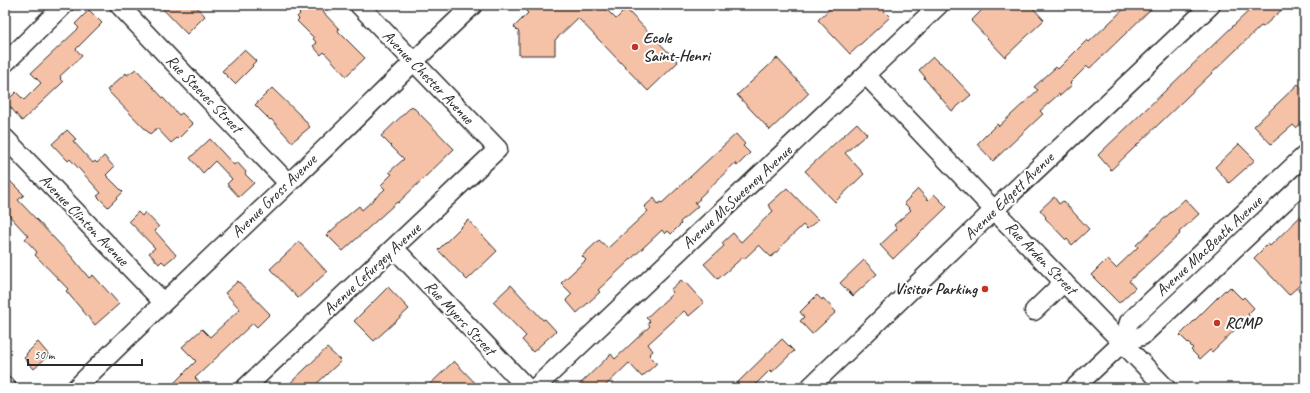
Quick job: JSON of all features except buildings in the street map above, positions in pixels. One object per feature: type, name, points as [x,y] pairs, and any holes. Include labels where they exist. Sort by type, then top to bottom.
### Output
[{"type":"street","points":[[5,63],[64,5]]},
{"type":"street","name":"Rue Steeves Street","points":[[119,5],[288,183]]},
{"type":"street","name":"Avenue Chester Avenue","points":[[359,5],[498,149]]},
{"type":"street","name":"Avenue Gross Avenue","points":[[76,388],[163,302],[473,5]]},
{"type":"street","name":"Avenue McSweeney Avenue","points":[[535,388],[939,5]]},
{"type":"street","name":"Avenue Edgett Avenue","points":[[809,388],[994,210],[1211,5]]},
{"type":"street","name":"Rue Arden Street","points":[[866,75],[1166,388]]},
{"type":"street","name":"Avenue Clinton Avenue","points":[[5,138],[163,302]]},
{"type":"street","name":"Avenue Lefurgey Avenue","points":[[245,388],[498,149]]},
{"type":"street","name":"Avenue MacBeath Avenue","points":[[1123,342],[1129,322],[1305,155]]},
{"type":"street","name":"Avenue MacBeath Avenue","points":[[1074,388],[1123,342],[1142,336],[1305,182]]},
{"type":"street","points":[[1229,227],[1242,242]]},
{"type":"street","name":"Rue Myers Street","points":[[394,248],[527,388]]},
{"type":"street","points":[[1034,311],[1064,282]]},
{"type":"place","name":"Ecole Saint-Henri","points":[[635,47]]},
{"type":"place","name":"Visitor Parking","points":[[985,289]]},
{"type":"place","name":"RCMP","points":[[1217,323]]}]
